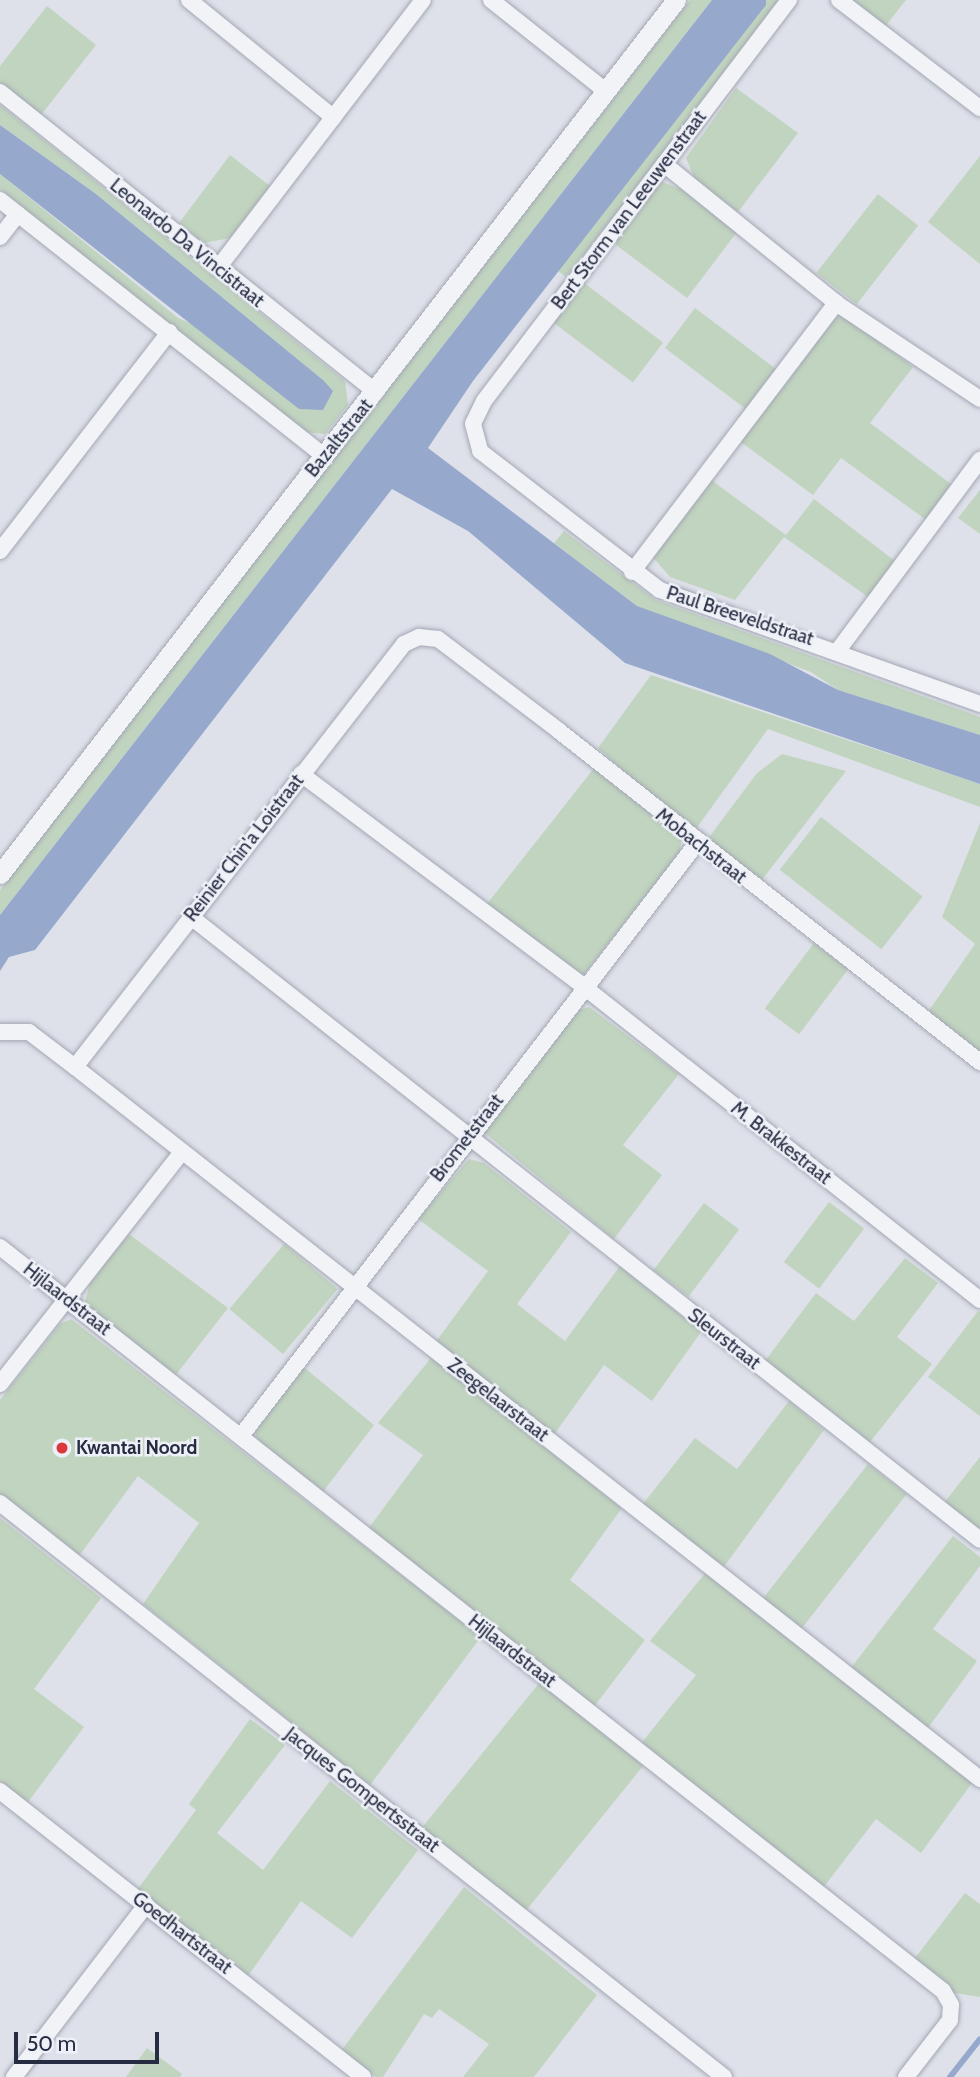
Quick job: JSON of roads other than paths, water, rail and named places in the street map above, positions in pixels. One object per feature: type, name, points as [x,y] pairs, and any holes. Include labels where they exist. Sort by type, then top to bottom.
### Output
[{"type":"street","points":[[189,0],[333,117]]},
{"type":"street","points":[[218,268],[423,0]]},
{"type":"street","points":[[491,0],[607,92]]},
{"type":"street","name":"Bazaltstraat","points":[[0,874],[376,392],[676,0]]},
{"type":"street","name":"Bert Storm van Leeuwenstraat","points":[[473,424],[484,401],[789,0]]},
{"type":"street","points":[[839,0],[980,108]]},
{"type":"street","name":"Leonardo Da Vincistraat","points":[[0,92],[376,392]]},
{"type":"street","points":[[664,164],[836,303],[980,399]]},
{"type":"street","points":[[0,200],[324,456]]},
{"type":"street","points":[[0,237],[18,214]]},
{"type":"street","points":[[632,572],[836,303]]},
{"type":"street","points":[[0,551],[169,332]]},
{"type":"street","name":"Paul Breeveldstraat","points":[[473,424],[480,451],[632,572],[660,590],[839,649],[980,704]]},
{"type":"street","points":[[839,649],[980,460]]},
{"type":"street","name":"Reinier Chin'a Loistraat","points":[[75,1067],[404,644],[419,637]]},
{"type":"street","name":"Mobachstraat","points":[[419,637],[438,639],[980,1062]]},
{"type":"street","name":"M. Brakkestraat","points":[[301,774],[583,986],[980,1300]]},
{"type":"street","name":"Brometstraat","points":[[240,1436],[352,1285],[697,843]]},
{"type":"street","name":"Sleurstraat","points":[[191,917],[980,1541]]},
{"type":"street","name":"Zeegelaarstraat","points":[[7,1030],[29,1032],[75,1067],[980,1779]]},
{"type":"street","points":[[0,1384],[182,1152]]},
{"type":"street","name":"Hijlaardstraat","points":[[0,1247],[943,1991],[951,2005],[950,2020],[906,2077]]},
{"type":"street","name":"Jacques Gompertsstraat","points":[[0,1503],[724,2077]]},
{"type":"street","name":"Goedhartstraat","points":[[0,1791],[363,2077]]},
{"type":"street","points":[[23,2074],[146,1905]]},
{"type":"water","points":[[712,0],[766,0],[766,5],[473,381],[428,448],[637,606],[770,654],[838,690],[980,735],[980,784],[625,663],[468,531],[392,489],[35,950],[9,957],[0,971],[0,915]]},
{"type":"water","points":[[0,125],[96,194],[323,380],[333,391],[323,410],[299,409],[0,174]]},
{"type":"waterway","points":[[950,2077],[980,2039]]},
{"type":"place","name":"Kwantai Noord","points":[[62,1448]]}]
